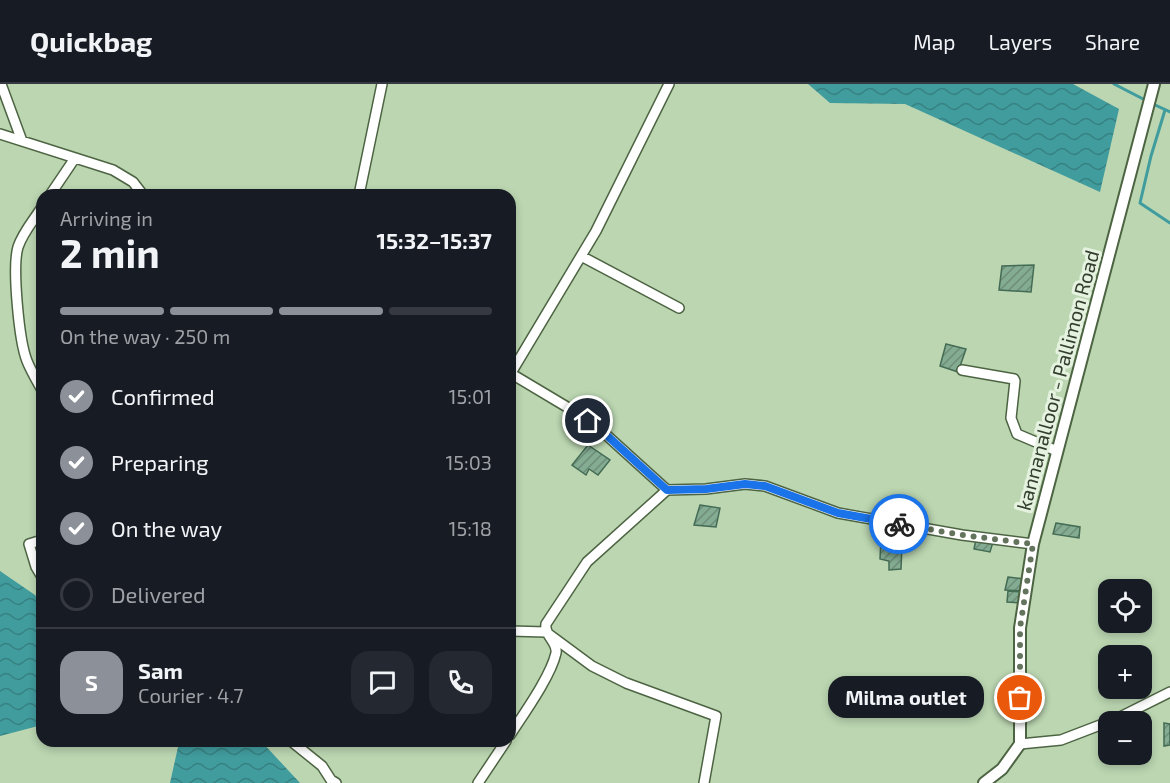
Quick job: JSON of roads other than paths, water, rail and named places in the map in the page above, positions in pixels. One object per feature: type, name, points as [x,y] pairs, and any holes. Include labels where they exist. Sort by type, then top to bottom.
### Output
[{"type":"street","points":[[1,84],[22,141]]},
{"type":"street","points":[[360,189],[382,84]]},
{"type":"street","points":[[516,363],[596,231],[669,84]]},
{"type":"street","name":"kannanalloor - Pallimon Road","points":[[1020,744],[1020,628],[1033,544],[1153,88]]},
{"type":"street","points":[[0,134],[113,170],[133,182],[138,189]]},
{"type":"street","points":[[54,189],[75,158]]},
{"type":"street","points":[[36,216],[21,238],[16,261],[18,323],[26,360],[36,379]]},
{"type":"street","points":[[581,256],[679,308]]},
{"type":"street","points":[[962,370],[1014,379],[1016,381],[1011,418],[1017,434],[1057,451]]},
{"type":"street","points":[[516,377],[572,410],[603,432],[667,490]]},
{"type":"street","points":[[516,725],[556,654],[555,645],[546,632],[546,624],[587,562],[667,490],[706,489],[745,484],[765,486],[838,513],[962,535],[1033,544]]},
{"type":"street","points":[[36,542],[29,544],[36,567]]},
{"type":"street","points":[[516,631],[546,632],[592,666],[609,675],[717,716],[704,783]]},
{"type":"street","points":[[1131,711],[1170,692]]},
{"type":"street","points":[[984,783],[1002,769],[1020,744],[1061,740],[1098,726]]},
{"type":"street","points":[[298,747],[322,766],[331,780],[336,783]]},
{"type":"street","points":[[478,783],[502,747]]},
{"type":"water","points":[[808,84],[1073,84],[1119,109],[1100,192],[905,104],[830,103]]},
{"type":"water","points":[[0,571],[36,596],[36,727],[0,736]]},
{"type":"water","points":[[178,747],[267,747],[300,783],[170,783]]},
{"type":"waterway","points":[[1114,84],[1147,101]]},
{"type":"waterway","points":[[1153,104],[1170,112]]},
{"type":"waterway","points":[[1165,110],[1140,203],[1170,223]]},
{"type":"place","name":"Milma outlet","points":[[1020,698]]}]
